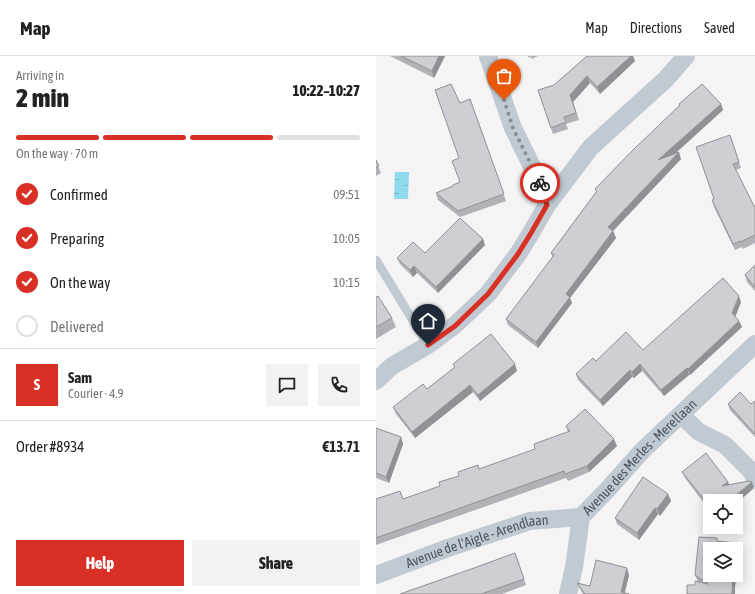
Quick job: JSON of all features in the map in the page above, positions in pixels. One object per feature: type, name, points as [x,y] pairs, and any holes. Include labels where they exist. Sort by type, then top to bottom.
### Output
[{"type":"street","points":[[488,56],[513,128],[541,185],[547,205]]},
{"type":"street","points":[[376,381],[392,366],[428,345],[455,326],[488,294],[518,254],[547,205],[591,147],[666,79],[686,56]]},
{"type":"street","name":"Avenue des Merles - Merellaan","points":[[568,594],[574,567],[581,517],[642,451],[755,344]]},
{"type":"street","points":[[681,415],[699,432],[725,445],[751,471],[755,478]]},
{"type":"street","name":"Avenue de l'Aigle - Arendlaan","points":[[376,575],[448,548],[530,521],[581,517]]},
{"type":"lane","points":[[376,260],[428,345]]},
{"type":"water","points":[[395,172],[409,172],[408,199],[394,199]]},
{"type":"building","points":[[401,56],[439,56],[432,71]]},
{"type":"building","points":[[587,56],[631,56],[597,87],[587,76],[570,95],[576,113],[564,117],[566,122],[551,128],[538,90],[554,85]]},
{"type":"building","points":[[451,84],[460,103],[470,99],[504,194],[458,211],[436,193],[460,182],[452,161],[459,158],[435,90]]},
{"type":"building","points":[[702,84],[721,104],[658,160],[679,152],[608,227],[613,231],[566,294],[570,297],[536,342],[506,319],[554,255],[551,253],[597,191],[595,189],[680,105],[679,104]]},
{"type":"building","points":[[730,135],[739,162],[733,164],[755,208],[755,235],[733,244],[712,200],[714,199],[696,147]]},
{"type":"building","points":[[376,160],[379,166],[376,168]]},
{"type":"building","points":[[460,218],[483,239],[436,287],[414,266],[410,270],[397,258],[413,242],[425,253]]},
{"type":"building","points":[[755,265],[755,287],[745,275]]},
{"type":"building","points":[[723,278],[739,296],[732,313],[739,321],[688,369],[687,368],[661,390],[640,364],[632,372],[630,370],[600,400],[576,374],[593,358],[596,361],[626,332],[643,350]]},
{"type":"building","points":[[378,296],[392,318],[376,327],[376,297]]},
{"type":"building","points":[[491,334],[515,364],[478,395],[470,385],[412,432],[393,407],[423,384],[427,389],[455,367],[453,364]]},
{"type":"building","points":[[740,392],[751,404],[755,401],[755,434],[728,404]]},
{"type":"building","points":[[585,409],[614,439],[587,466],[565,474],[564,471],[376,538],[376,499],[400,491],[403,499],[440,486],[439,482],[459,476],[458,472],[478,465],[479,469],[535,449],[534,444],[570,431],[566,426]]},
{"type":"building","points":[[376,428],[401,437],[386,477],[376,473]]},
{"type":"building","points":[[706,453],[728,482],[722,486],[749,481],[752,482],[737,494],[703,494],[703,498],[682,472]]},
{"type":"building","points":[[643,477],[668,494],[657,509],[655,508],[637,533],[615,518]]},
{"type":"building","points":[[699,537],[717,538],[717,541],[727,542],[703,542],[703,581],[695,575]]},
{"type":"building","points":[[515,553],[524,579],[481,594],[400,594],[474,568]]},
{"type":"building","points":[[596,560],[627,568],[621,592],[629,594],[585,594],[577,583],[590,586]]},
{"type":"building","points":[[695,581],[708,584],[705,582],[733,582],[732,594],[687,594],[687,585],[695,585]]},
{"type":"way so far","points":[[504,100],[513,128],[540,183]]},
{"type":"route","points":[[428,345],[455,326],[488,294],[518,254],[547,205],[540,183]]}]
